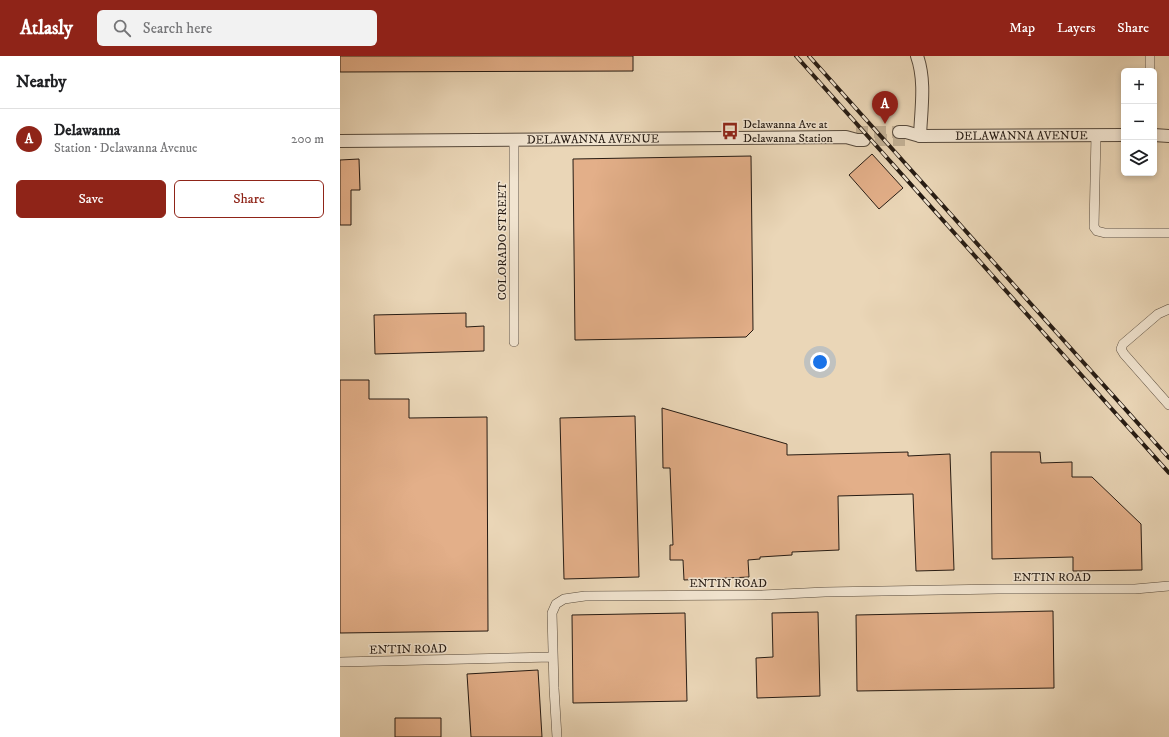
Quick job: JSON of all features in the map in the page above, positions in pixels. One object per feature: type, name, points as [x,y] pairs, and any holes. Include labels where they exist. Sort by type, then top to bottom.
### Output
[{"type":"street","points":[[917,56],[922,82],[920,136]]},
{"type":"street","points":[[1150,56],[1150,68]]},
{"type":"street","name":"DELAWANNA AVENUE","points":[[903,136],[906,132],[920,136],[1121,135]]},
{"type":"street","points":[[1096,135],[1094,227],[1097,232],[1169,233]]},
{"type":"street","name":"DELAWANNA AVENUE","points":[[340,141],[855,136]]},
{"type":"street","points":[[1157,136],[1169,136]]},
{"type":"street","name":"COLORADO STREET","points":[[514,139],[514,342]]},
{"type":"street","points":[[1169,308],[1158,314],[1123,344],[1121,349],[1169,404]]},
{"type":"street","name":"ENTIN ROAD","points":[[340,662],[553,657],[552,613],[556,604],[564,599],[585,596],[762,595],[825,592],[1135,588],[1169,586]]},
{"type":"street","points":[[553,657],[557,737]]},
{"type":"building","points":[[340,56],[633,56],[633,71],[340,72]]},
{"type":"building","points":[[872,154],[903,188],[879,209],[849,175]]},
{"type":"building","points":[[751,156],[753,330],[746,337],[575,340],[573,159]]},
{"type":"building","points":[[359,159],[360,190],[351,190],[351,225],[340,225],[340,160]]},
{"type":"building","points":[[466,313],[466,327],[484,326],[484,351],[375,354],[374,315]]},
{"type":"building","points":[[340,380],[369,380],[369,399],[409,399],[409,418],[487,417],[488,631],[340,633]]},
{"type":"building","points":[[662,408],[787,444],[787,455],[908,452],[908,456],[950,454],[954,570],[916,571],[913,494],[838,496],[839,550],[792,552],[792,555],[760,557],[760,559],[748,560],[749,577],[684,580],[683,560],[670,560],[670,545],[673,545],[670,468],[663,468]]},
{"type":"building","points":[[635,416],[639,577],[564,579],[560,418]]},
{"type":"building","points":[[991,452],[1040,452],[1041,463],[1072,462],[1072,477],[1092,477],[1141,524],[1142,570],[1073,571],[1073,557],[992,559]]},
{"type":"building","points":[[1053,611],[1054,688],[857,691],[856,615]]},
{"type":"building","points":[[818,612],[820,696],[757,698],[756,658],[773,657],[772,613]]},
{"type":"building","points":[[685,613],[687,701],[573,703],[572,615]]},
{"type":"building","points":[[538,670],[542,737],[471,737],[467,674]]},
{"type":"building","points":[[395,718],[441,718],[441,737],[395,737]]},
{"type":"tunnel","points":[[856,132],[899,132]]},
{"type":"tunnel","points":[[875,140],[907,140]]},
{"type":"railway","points":[[796,56],[1169,473]]},
{"type":"railway","points":[[809,56],[1169,458]]},
{"type":"place","name":"Delawanna","points":[[885,124]]},
{"type":"place","name":"Delawanna Ave at Delawanna Station","points":[[730,131]]}]
